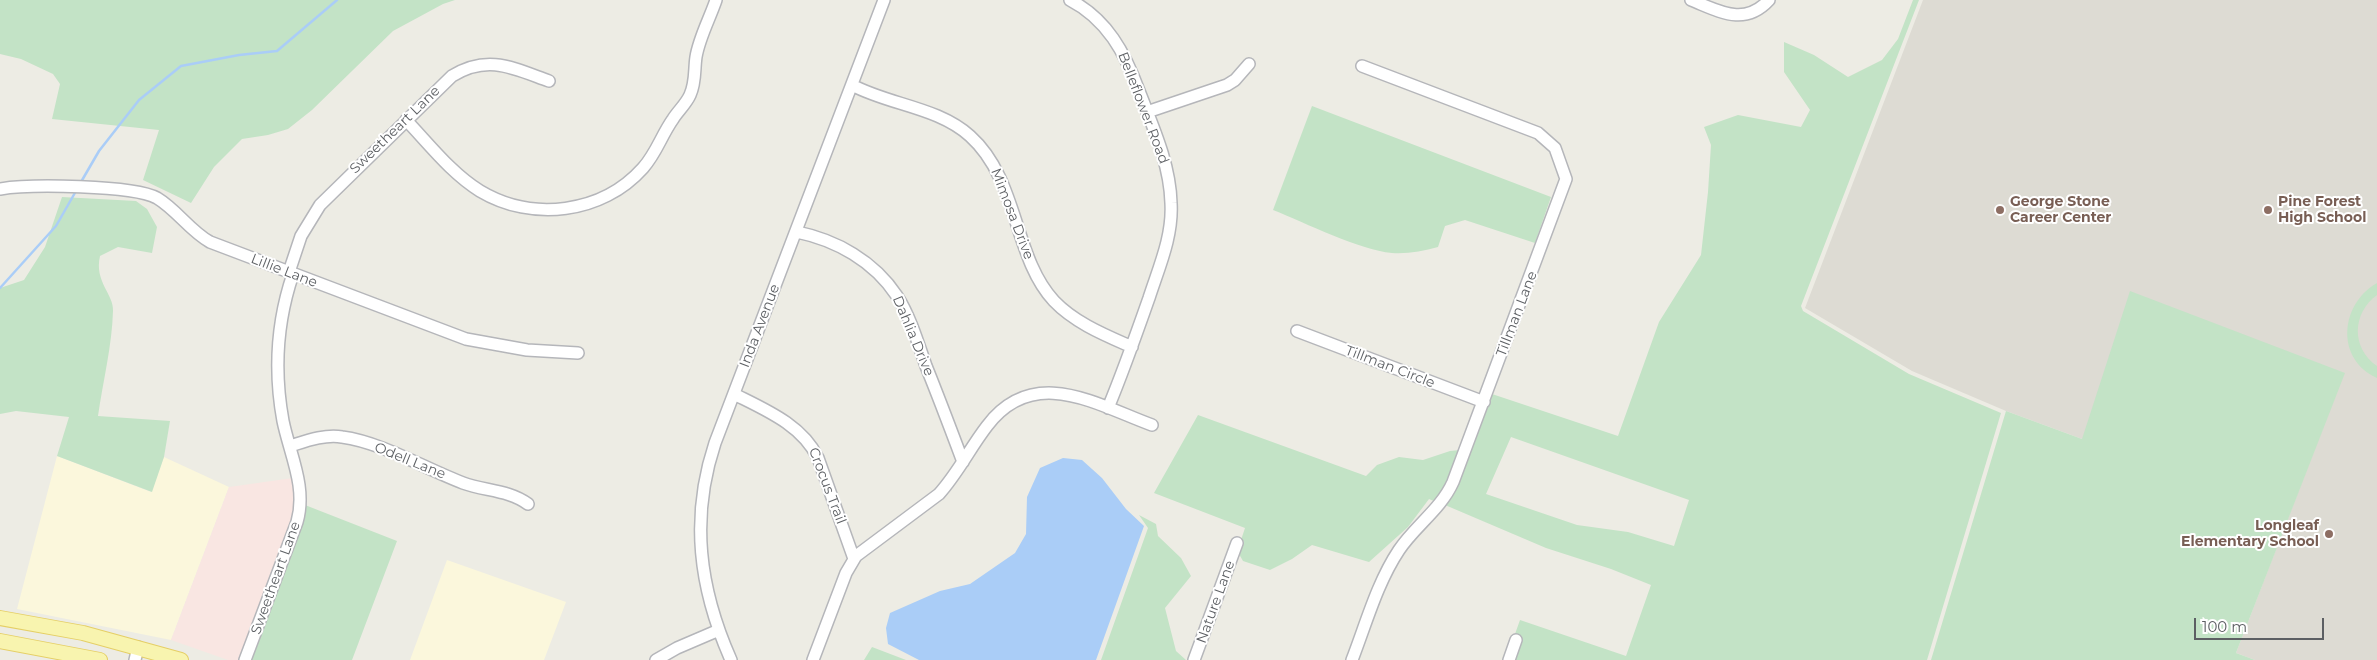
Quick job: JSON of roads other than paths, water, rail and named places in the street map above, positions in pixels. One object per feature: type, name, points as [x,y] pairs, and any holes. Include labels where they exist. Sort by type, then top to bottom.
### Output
[{"type":"main road","points":[[0,618],[83,633],[136,654],[181,660]]},
{"type":"main road","points":[[0,641],[100,660]]},
{"type":"street","points":[[406,120],[459,176],[478,190],[500,201],[525,208],[550,210],[576,207],[595,201],[628,183],[660,146],[672,120],[690,95],[695,76],[698,48],[716,0]]},
{"type":"street","name":"Inda Avenue","points":[[731,660],[719,630],[704,576],[699,537],[699,514],[709,459],[884,0]]},
{"type":"street","name":"Belleflower Road","points":[[1070,0],[1090,13],[1112,36],[1123,52],[1165,163],[1170,192],[1171,216],[1166,248],[1132,347],[1108,408]]},
{"type":"street","points":[[1691,0],[1730,14],[1749,15],[1761,9],[1768,0]]},
{"type":"street","name":"Sweetheart Lane","points":[[245,660],[299,515],[300,491],[280,400],[278,359],[282,316],[301,236],[320,205],[452,76],[472,66],[497,64],[549,81]]},
{"type":"street","points":[[1147,112],[1227,85],[1235,80],[1249,64]]},
{"type":"street","name":"Tillman Lane","points":[[1352,660],[1387,570],[1408,538],[1446,495],[1484,402],[1565,185],[1565,175],[1559,155],[1550,142],[1538,133],[1362,66]]},
{"type":"street","name":"Mimosa Drive","points":[[852,85],[882,99],[928,113],[970,136],[993,164],[1034,270],[1050,296],[1074,318],[1132,347]]},
{"type":"street","name":"Lillie Lane","points":[[0,189],[33,185],[143,192],[166,204],[199,235],[210,242],[466,339],[527,350],[578,353]]},
{"type":"street","name":"Dahlia Drive","points":[[796,232],[828,241],[853,253],[876,271],[896,295],[912,327],[963,462]]},
{"type":"street","name":"Tillman Circle","points":[[1297,332],[1484,402]]},
{"type":"street","points":[[812,660],[834,600],[854,559],[863,549],[932,502],[950,482],[989,423],[1009,405],[1029,395],[1056,392],[1097,402],[1152,425]]},
{"type":"street","name":"Crocus Trail","points":[[734,394],[791,426],[810,443],[818,458],[854,559]]},
{"type":"street","name":"Odell Lane","points":[[290,446],[328,436],[351,438],[462,482],[518,496],[528,504]]},
{"type":"street","name":"Nature Lane","points":[[1194,660],[1238,543]]},
{"type":"street","points":[[656,660],[684,644],[719,630]]},
{"type":"street","points":[[1508,660],[1516,640]]},
{"type":"water","points":[[1063,458],[1082,460],[1102,478],[1126,509],[1144,526],[1096,660],[919,660],[888,644],[886,628],[890,613],[940,591],[970,584],[1015,553],[1026,534],[1027,497],[1040,468]]},
{"type":"waterway","points":[[81,182],[99,151],[139,100],[181,66],[239,55],[277,51],[337,0]]},
{"type":"waterway","points":[[0,288],[56,226],[76,191]]},
{"type":"place","name":"George Stone Career Center","points":[[2000,210]]},
{"type":"place","name":"Pine Forest High School","points":[[2268,210]]},
{"type":"place","name":"Longleaf Elementary School","points":[[2329,534]]}]
